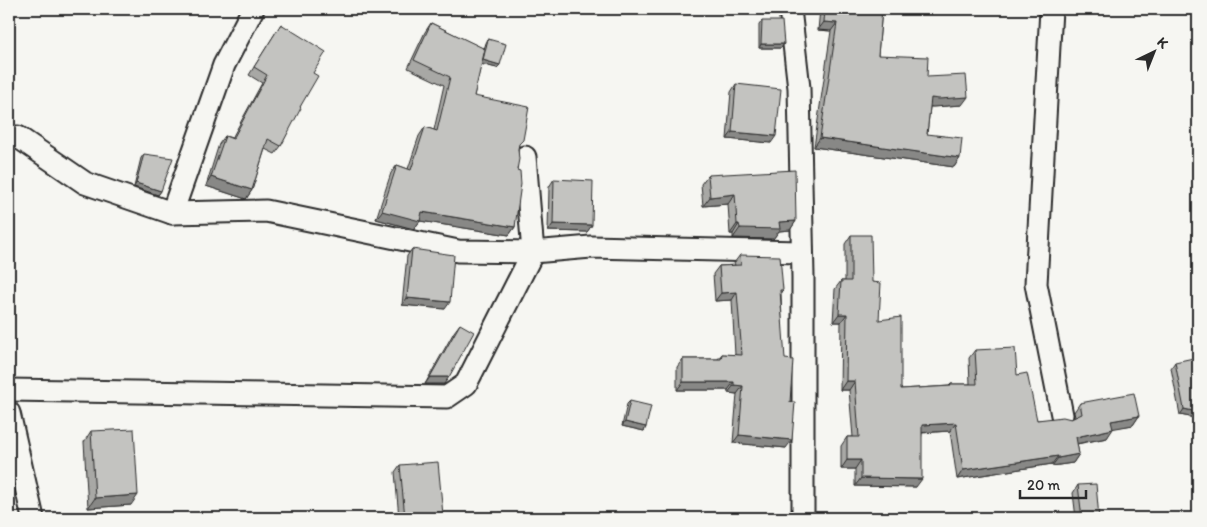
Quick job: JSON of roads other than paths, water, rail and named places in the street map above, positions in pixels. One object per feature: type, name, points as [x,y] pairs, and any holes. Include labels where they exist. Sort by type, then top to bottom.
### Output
[{"type":"street","points":[[172,213],[224,64],[253,9]]},
{"type":"street","points":[[790,9],[799,88],[804,461],[803,518]]},
{"type":"street","points":[[1051,9],[1036,284],[1062,416]]},
{"type":"street","points":[[9,138],[18,137],[85,184],[172,213],[266,211],[458,251],[533,252],[591,247],[801,252]]},
{"type":"street","points":[[9,390],[448,397],[466,384],[533,252],[525,157]]},
{"type":"street","points":[[9,413],[33,518]]}]
